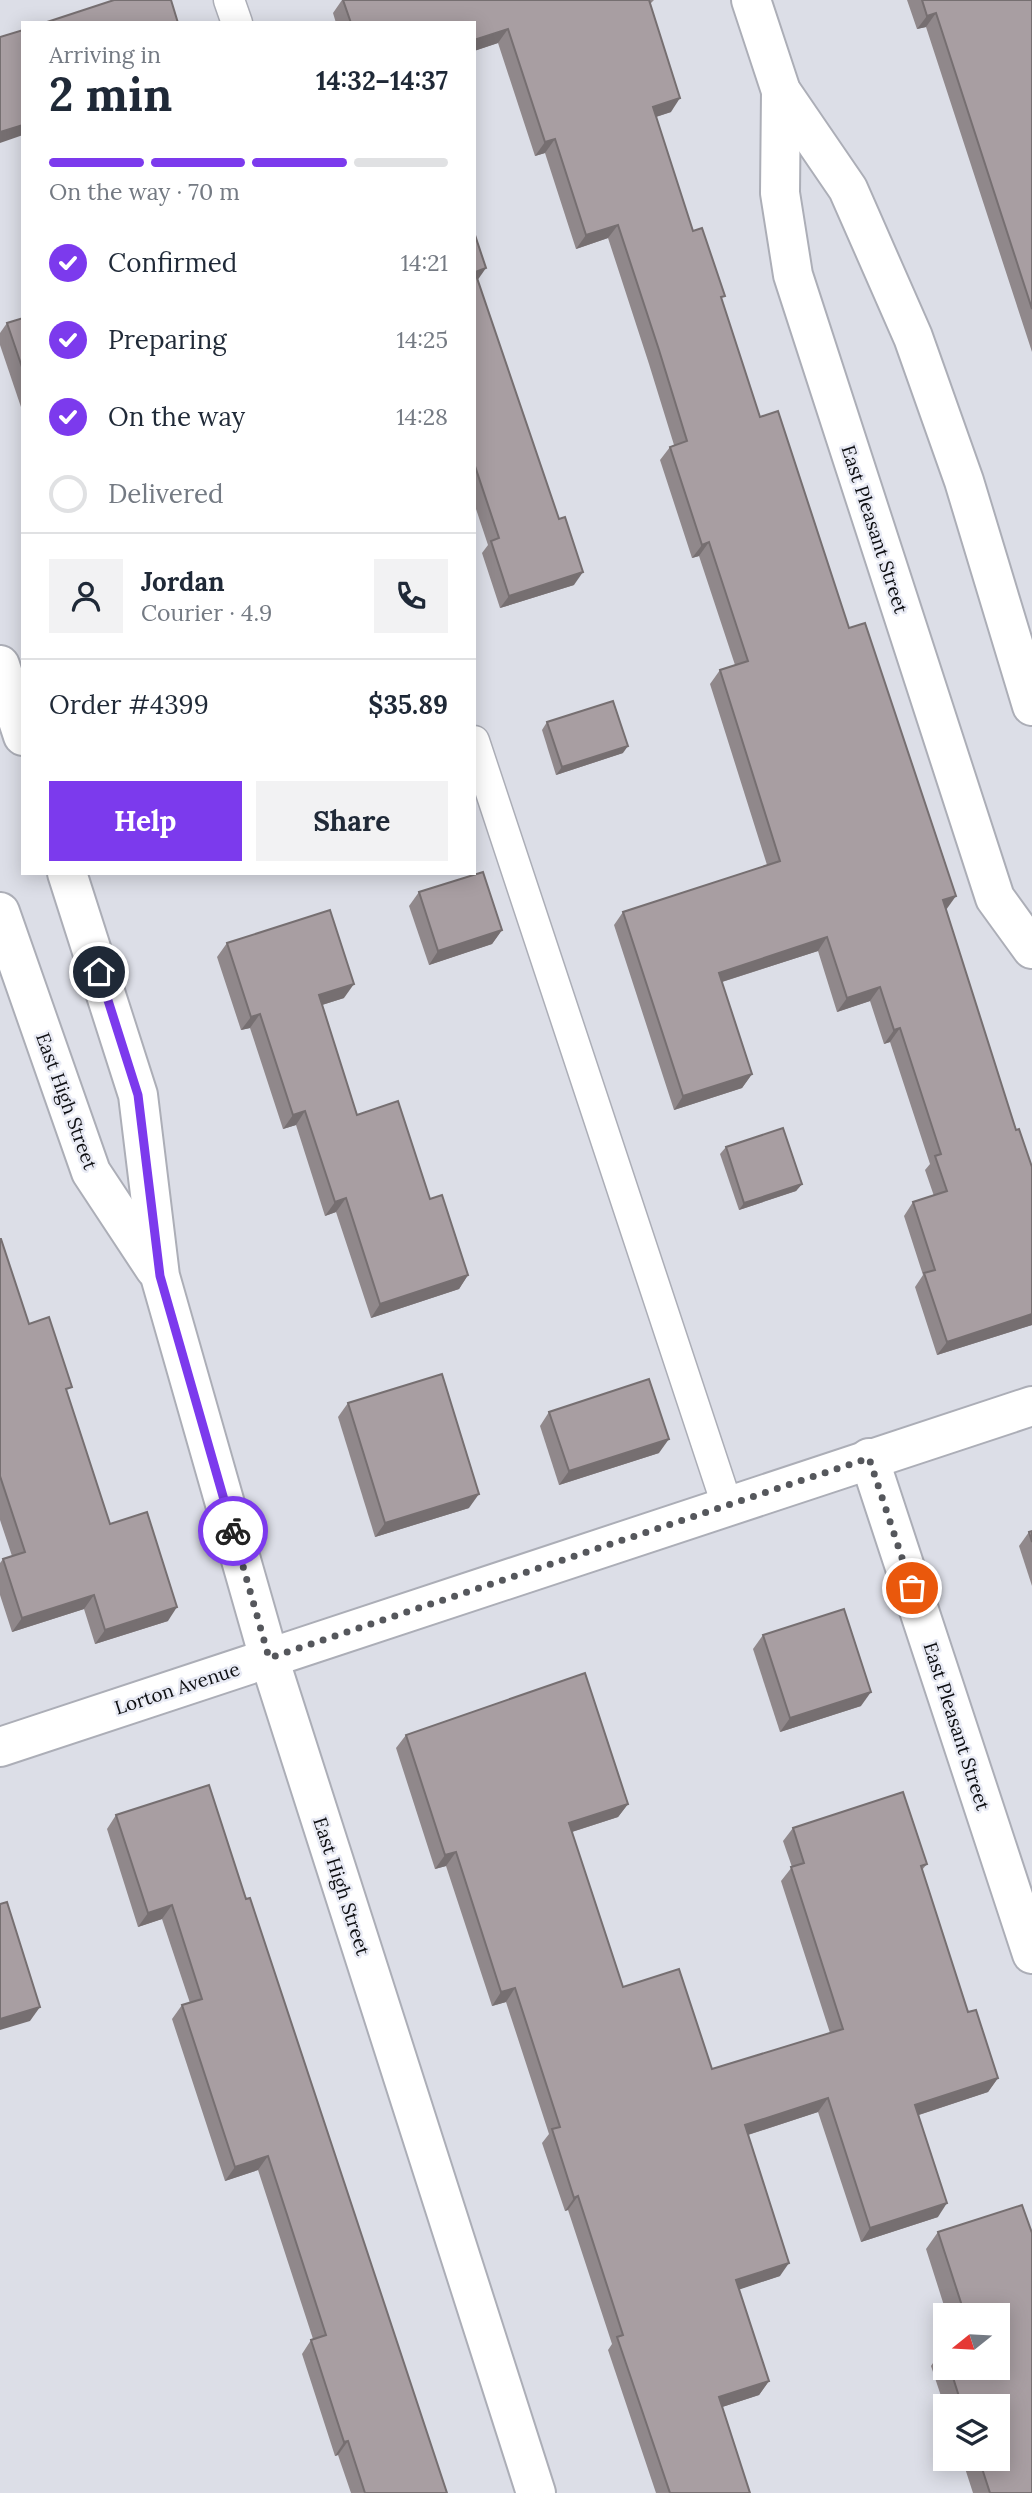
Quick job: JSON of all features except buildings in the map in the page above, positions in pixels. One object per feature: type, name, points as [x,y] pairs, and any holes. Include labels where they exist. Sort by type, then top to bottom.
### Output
[{"type":"street","name":"East Pleasant Street","points":[[751,0],[781,91],[848,189],[913,337],[964,481],[1032,706]]},
{"type":"street","name":"East Pleasant Street","points":[[781,91],[780,193],[793,275],[995,898],[1032,949]]},
{"type":"street","points":[[0,665],[21,730]]},
{"type":"street","name":"East High Street","points":[[68,875],[138,1095],[160,1276],[269,1658],[536,2493]]},
{"type":"street","name":"East High Street","points":[[0,912],[91,1172],[160,1276]]},
{"type":"street","name":"Lorton Avenue","points":[[0,1747],[1032,1406]]},
{"type":"street","name":"East Pleasant Street","points":[[869,1458],[1032,1954]]},
{"type":"lane","points":[[229,0],[236,21]]},
{"type":"lane","points":[[476,747],[727,1505]]},
{"type":"way so far","points":[[233,1531],[269,1658],[869,1458],[912,1588]]},
{"type":"route","points":[[99,972],[138,1095],[160,1276],[233,1531]]}]
